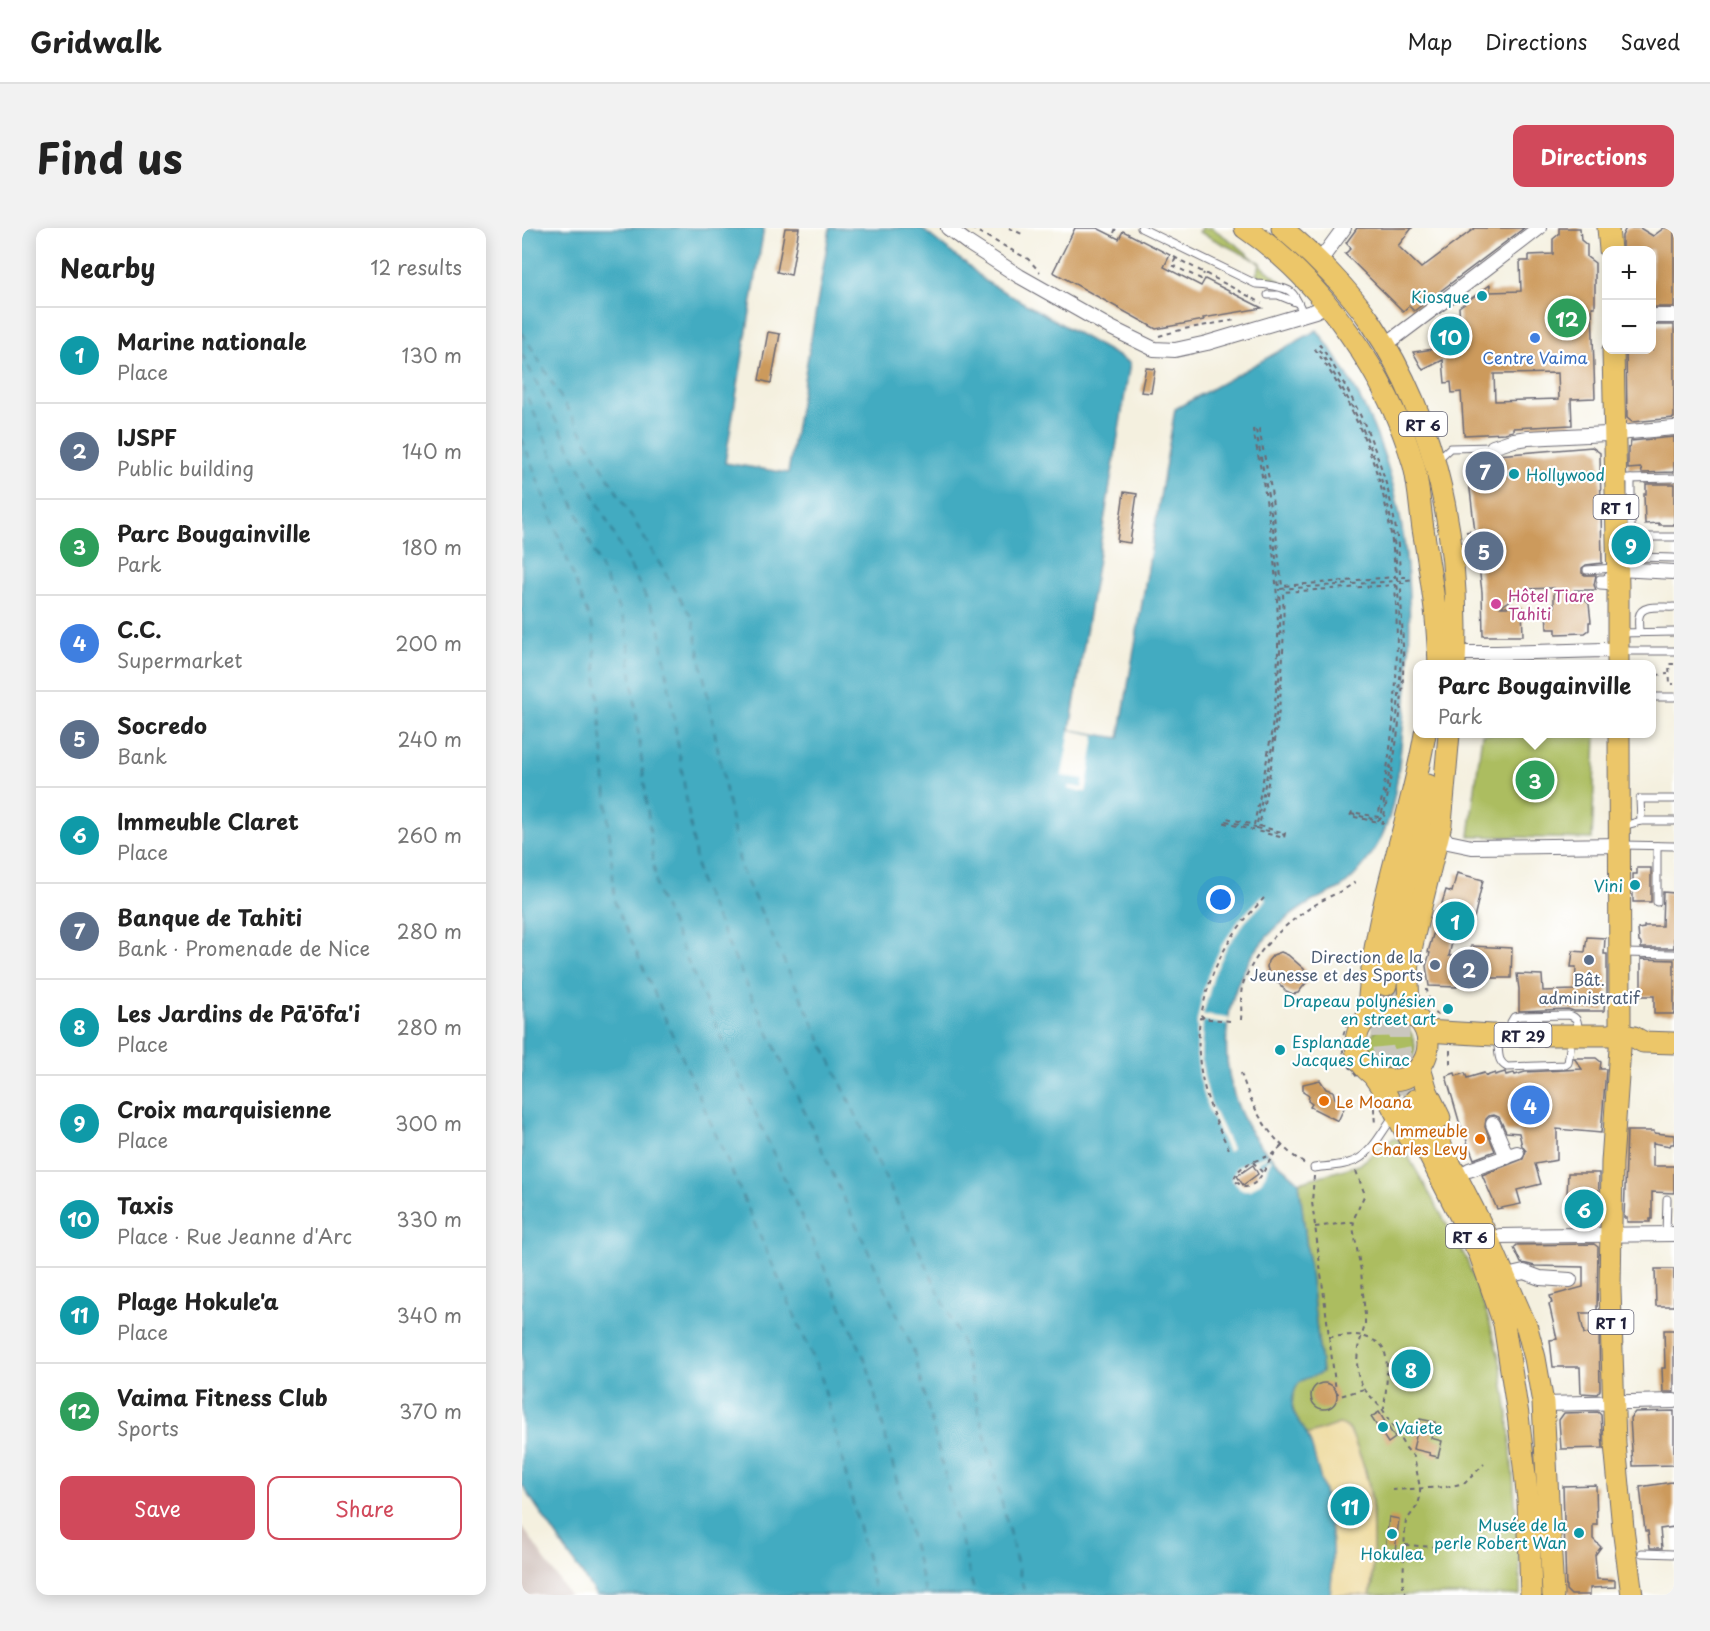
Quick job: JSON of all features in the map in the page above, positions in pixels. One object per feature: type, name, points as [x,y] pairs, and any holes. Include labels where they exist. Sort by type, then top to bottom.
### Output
[{"type":"main road","name":"RT 6","points":[[1245,228],[1265,242],[1327,305],[1367,359],[1394,411],[1414,467],[1434,601],[1450,660]]},
{"type":"main road","name":"RT 6","points":[[1282,228],[1318,262],[1366,317],[1385,345],[1438,447],[1450,532],[1454,587],[1450,660]]},
{"type":"main road","points":[[1608,228],[1610,246]]},
{"type":"main road","name":"RT 1","points":[[1613,354],[1615,433],[1624,483],[1611,577],[1618,649]]},
{"type":"main road","points":[[1430,660],[1434,601]]},
{"type":"main road","points":[[1424,738],[1377,932],[1360,1015],[1356,1047],[1367,1079],[1405,1105],[1440,1196],[1472,1260],[1513,1378],[1528,1500],[1531,1595]]},
{"type":"main road","points":[[1434,738],[1419,834],[1398,917],[1400,993],[1426,1031],[1428,1040],[1424,1061],[1433,1104],[1469,1170],[1500,1236],[1527,1328]]},
{"type":"main road","points":[[1360,1015],[1387,1008],[1398,1008],[1405,934],[1448,738]]},
{"type":"main road","points":[[1400,993],[1408,969],[1411,946],[1443,813],[1449,738]]},
{"type":"main road","name":"RT 1","points":[[1619,738],[1620,1042],[1612,1162],[1611,1321],[1618,1486],[1633,1554],[1632,1595]]},
{"type":"main road","name":"RT 29","points":[[1426,1031],[1449,1049]]},
{"type":"main road","name":"RT 29","points":[[1424,1061],[1460,1046],[1504,1041],[1620,1042],[1634,1049],[1643,1042],[1674,1043]]},
{"type":"main road","points":[[1367,1079],[1395,1080],[1411,1075],[1424,1061]]},
{"type":"main road","name":"RT 6","points":[[1405,1105],[1439,1142],[1487,1236],[1527,1328],[1543,1404],[1553,1595]]},
{"type":"street","points":[[948,228],[1019,276],[1111,328],[1154,349],[1185,348],[1301,309],[1315,312],[1327,305]]},
{"type":"street","points":[[1318,262],[1344,228]]},
{"type":"street","points":[[1385,345],[1539,228]]},
{"type":"street","points":[[1656,316],[1674,316]]},
{"type":"street","points":[[1492,447],[1521,439],[1674,428]]},
{"type":"street","points":[[1611,577],[1674,572]]},
{"type":"street","points":[[1450,660],[1496,654],[1618,649]]},
{"type":"street","points":[[1439,831],[1448,842],[1472,847],[1620,836]]},
{"type":"street","points":[[1469,1170],[1512,1155],[1493,1124]]},
{"type":"street","points":[[1500,1236],[1670,1234]]},
{"type":"street","points":[[1511,1275],[1524,1272],[1540,1278],[1570,1280]]},
{"type":"street","points":[[1543,1404],[1674,1401]]},
{"type":"lane","points":[[1141,228],[1256,284],[1289,290],[1301,309]]},
{"type":"lane","points":[[1268,296],[1278,295],[1301,309]]},
{"type":"lane","points":[[1438,447],[1492,447]]},
{"type":"lane","points":[[1674,478],[1624,483],[1634,555],[1674,558]]},
{"type":"lane","points":[[1631,537],[1674,537]]},
{"type":"lane","points":[[1587,570],[1611,577]]},
{"type":"lane","points":[[1639,632],[1639,615],[1642,610],[1674,608]]},
{"type":"lane","points":[[1618,649],[1639,632],[1674,632]]},
{"type":"lane","points":[[1618,649],[1674,651]]},
{"type":"lane","points":[[1656,697],[1674,697]]},
{"type":"lane","points":[[1641,821],[1640,799],[1674,799]]},
{"type":"lane","points":[[1620,836],[1641,821],[1674,821]]},
{"type":"lane","points":[[1620,836],[1657,846],[1674,846]]},
{"type":"lane","points":[[1657,846],[1657,902]]},
{"type":"lane","points":[[1621,953],[1674,954]]},
{"type":"lane","points":[[1504,1041],[1514,1017],[1568,1015],[1575,1016],[1578,1021],[1574,1042]]},
{"type":"lane","points":[[1314,1168],[1353,1162],[1361,1158],[1405,1105]]},
{"type":"lane","points":[[1667,1199],[1670,1234]]},
{"type":"lane","points":[[1633,1554],[1674,1554]]},
{"type":"path","points":[[971,228],[1028,259],[1039,272]]},
{"type":"path","points":[[1009,228],[1022,234]]},
{"type":"path","points":[[1114,233],[1116,228]]},
{"type":"path","points":[[1204,273],[1201,279],[1172,265],[1175,257],[1262,303]]},
{"type":"path","points":[[1154,337],[1184,329],[1243,319]]},
{"type":"path","points":[[1317,347],[1320,345],[1350,393],[1372,440],[1394,514],[1400,578],[1406,577]]},
{"type":"path","points":[[1256,430],[1259,429],[1271,489],[1282,586],[1395,577],[1388,515],[1374,464],[1356,418],[1315,348],[1317,347]]},
{"type":"path","points":[[1317,347],[1359,417],[1377,463],[1391,514],[1395,541],[1400,636],[1399,687],[1393,751],[1381,818],[1378,820],[1351,814]]},
{"type":"path","points":[[1226,821],[1227,818],[1254,825],[1275,700],[1277,590],[1268,509],[1253,430],[1256,430]]},
{"type":"path","points":[[1256,430],[1272,518],[1280,589],[1281,634],[1278,700],[1270,759],[1256,828]]},
{"type":"path","points":[[1465,532],[1475,531]]},
{"type":"path","points":[[1280,589],[1414,579]]},
{"type":"path","points":[[1351,814],[1350,816],[1383,824],[1395,761],[1401,709],[1404,646],[1401,583],[1407,583]]},
{"type":"path","points":[[1285,835],[1285,833],[1259,826],[1273,759],[1281,701],[1283,592],[1395,585],[1397,676],[1392,732],[1383,791],[1378,817],[1352,812],[1351,814]]},
{"type":"path","points":[[1674,664],[1669,664],[1670,684],[1674,684]]},
{"type":"path","points":[[1656,675],[1669,674]]},
{"type":"path","points":[[1226,821],[1285,835]]},
{"type":"path","points":[[1226,821],[1226,823],[1284,838],[1285,835]]},
{"type":"path","points":[[1241,1020],[1242,989],[1253,964],[1268,945],[1294,920],[1355,882]]},
{"type":"path","points":[[1204,1018],[1201,1015],[1211,975],[1225,946],[1264,898]]},
{"type":"path","points":[[1400,993],[1427,990],[1432,1012],[1448,1019],[1450,1023],[1449,1049]]},
{"type":"path","points":[[1360,1015],[1343,1032],[1342,1044],[1347,1064],[1367,1079]]},
{"type":"path","points":[[1230,1021],[1200,1018],[1199,1057],[1208,1105],[1230,1151]]},
{"type":"path","points":[[1241,1073],[1248,1094],[1269,1133],[1282,1146],[1314,1168],[1311,1194],[1336,1391],[1340,1396],[1344,1396],[1364,1389]]},
{"type":"path","points":[[1373,1132],[1374,1106]]},
{"type":"path","points":[[1282,1146],[1272,1156],[1257,1181],[1247,1187],[1242,1187],[1234,1180],[1240,1168],[1273,1154],[1282,1146]]},
{"type":"path","points":[[1253,1162],[1263,1173]]},
{"type":"path","points":[[1353,1162],[1364,1192],[1353,1222],[1365,1315],[1357,1363],[1358,1375],[1364,1389],[1383,1410],[1405,1447],[1414,1457],[1420,1488],[1420,1501],[1406,1521],[1404,1587],[1406,1595]]},
{"type":"path","points":[[1315,1227],[1353,1222]]},
{"type":"path","points":[[1329,1337],[1361,1335],[1380,1344],[1387,1380],[1383,1410]]},
{"type":"path","points":[[1392,1490],[1446,1487],[1465,1483],[1484,1464]]},
{"type":"path","points":[[1405,1545],[1435,1547]]},
{"type":"shaded area","points":[[522,1526],[569,1595],[522,1595]]},
{"type":"green space","points":[[1202,228],[1212,228],[1255,260],[1199,232]]},
{"type":"green space","points":[[1260,265],[1286,286],[1274,284],[1256,275]]},
{"type":"green space","points":[[1481,738],[1596,738],[1592,839],[1469,836]]},
{"type":"green space","points":[[1392,1023],[1408,1030],[1415,1046],[1408,1062],[1392,1069],[1376,1062],[1369,1046],[1376,1030]]},
{"type":"green space","points":[[1393,1138],[1399,1140],[1466,1258],[1488,1317],[1501,1365],[1508,1414],[1520,1563],[1520,1595],[1370,1595],[1373,1583],[1373,1511],[1366,1471],[1351,1432],[1339,1424],[1307,1435],[1292,1407],[1293,1392],[1297,1385],[1306,1378],[1322,1372],[1299,1182],[1359,1165]]},
{"type":"sand","points":[[1339,1424],[1346,1427],[1353,1437],[1369,1486],[1373,1535],[1373,1572],[1370,1595],[1330,1595],[1332,1546],[1330,1530],[1325,1498],[1307,1435]]},
{"type":"water","points":[[522,228],[764,228],[725,463],[788,473],[830,228],[921,228],[985,281],[1130,363],[1070,730],[1119,738],[1175,409],[1317,330],[1338,360],[1372,424],[1395,492],[1402,526],[1410,632],[1406,702],[1396,788],[1382,836],[1358,872],[1340,888],[1313,901],[1291,916],[1258,947],[1243,971],[1233,998],[1228,1025],[1227,1053],[1230,1081],[1239,1109],[1252,1134],[1257,1142],[1299,1182],[1322,1372],[1299,1383],[1294,1393],[1292,1407],[1311,1444],[1328,1508],[1332,1552],[1330,1595],[596,1595],[522,1485]]},
{"type":"pier","points":[[1070,730],[1095,735],[1086,792],[1068,789],[1069,786],[1082,788],[1084,779],[1062,776]]},
{"type":"pier","points":[[1263,895],[1266,900],[1245,922],[1227,947],[1214,975],[1203,1015],[1229,1018],[1228,1025],[1203,1021],[1201,1055],[1211,1104],[1232,1149],[1228,1152],[1207,1106],[1200,1079],[1197,1057],[1197,1021],[1208,975],[1222,945],[1240,919]]},
{"type":"pier","points":[[1267,1154],[1269,1156],[1258,1162],[1262,1167],[1270,1158],[1272,1159],[1262,1181],[1251,1190],[1240,1189],[1231,1179],[1237,1168]]},
{"type":"building","points":[[785,228],[799,228],[791,275],[777,272]]},
{"type":"building","points":[[1075,228],[1097,228],[1119,239],[1123,231],[1170,255],[1164,267],[1201,286],[1205,279],[1262,308],[1156,329],[1053,272]]},
{"type":"building","points":[[1357,228],[1412,228],[1398,246],[1421,268],[1475,228],[1524,228],[1414,311],[1409,306],[1403,311],[1345,254],[1351,248],[1346,243]]},
{"type":"building","name":"Centre Vaima","points":[[1559,228],[1580,228],[1581,240],[1587,245],[1587,257],[1595,263],[1595,307],[1592,307],[1595,398],[1571,399],[1572,425],[1513,428],[1513,431],[1505,433],[1464,435],[1461,392],[1452,393],[1451,382],[1445,383],[1443,360],[1423,370],[1413,352],[1440,348],[1440,328],[1444,325],[1460,326],[1459,307],[1490,285],[1490,292],[1521,291],[1520,261],[1529,261],[1529,255],[1553,254],[1553,239],[1559,234]],"holes":[[[1558,373],[1559,399],[1495,401],[1494,374]]]},
{"type":"building","points":[[1626,228],[1640,228],[1653,236],[1664,228],[1674,228],[1674,307],[1656,307],[1656,246],[1622,246],[1622,236]]},
{"type":"building","points":[[1656,325],[1674,325],[1674,418],[1632,422],[1627,418],[1626,354],[1656,354]]},
{"type":"building","points":[[768,332],[780,334],[771,383],[759,380]]},
{"type":"building","points":[[1146,368],[1155,369],[1151,393],[1141,392]]},
{"type":"building","points":[[1674,437],[1674,472],[1642,473],[1641,468],[1628,469],[1628,447],[1631,441]]},
{"type":"building","points":[[1592,447],[1600,453],[1602,563],[1586,565],[1582,568],[1582,573],[1585,575],[1596,575],[1594,585],[1596,590],[1575,590],[1589,604],[1591,622],[1589,622],[1589,630],[1585,633],[1556,634],[1556,629],[1547,629],[1546,609],[1554,609],[1554,588],[1526,589],[1501,607],[1522,607],[1523,636],[1483,636],[1482,592],[1467,464],[1474,457]]},
{"type":"building","points":[[1646,484],[1674,484],[1674,525],[1645,524]]},
{"type":"building","points":[[1124,492],[1137,494],[1130,543],[1117,541]]},
{"type":"building","points":[[1637,868],[1651,868],[1651,902],[1633,902],[1633,874],[1637,874]]},
{"type":"building","points":[[1457,873],[1483,880],[1471,931],[1455,928],[1449,956],[1471,956],[1471,946],[1512,948],[1511,978],[1464,978],[1464,981],[1457,981],[1457,987],[1429,986],[1426,966],[1430,953],[1428,952],[1446,890],[1452,892]]},
{"type":"building","points":[[1663,892],[1674,893],[1674,948],[1641,948],[1638,929],[1644,926],[1662,926]]},
{"type":"building","points":[[1587,937],[1605,938],[1607,997],[1605,997],[1604,1011],[1568,1009],[1519,1011],[1517,974],[1542,975],[1543,991],[1575,990],[1576,967],[1571,967],[1573,951],[1585,952]]},
{"type":"building","points":[[1281,952],[1304,969],[1306,983],[1298,993],[1293,994],[1286,991],[1269,973],[1268,961],[1273,955]]},
{"type":"building","points":[[1641,959],[1674,960],[1674,1014],[1654,1014],[1654,996],[1641,996]]},
{"type":"building","points":[[1574,1058],[1596,1058],[1601,1062],[1600,1069],[1606,1069],[1601,1133],[1557,1129],[1557,1160],[1535,1164],[1541,1184],[1517,1190],[1521,1204],[1497,1209],[1482,1175],[1523,1159],[1526,1151],[1522,1146],[1519,1133],[1506,1132],[1499,1117],[1494,1115],[1486,1119],[1485,1127],[1495,1151],[1474,1159],[1459,1121],[1446,1076],[1465,1073],[1467,1078],[1484,1073],[1486,1076],[1505,1072],[1506,1075],[1514,1073],[1515,1075],[1525,1072],[1582,1069]]},
{"type":"building","name":"Le Moana","points":[[1320,1080],[1326,1089],[1333,1091],[1335,1098],[1345,1106],[1338,1121],[1310,1107],[1312,1104],[1308,1101],[1309,1096],[1303,1092],[1303,1084]]},
{"type":"building","points":[[1627,1131],[1654,1131],[1654,1133],[1674,1135],[1674,1144],[1670,1146],[1653,1143],[1653,1166],[1674,1166],[1674,1193],[1652,1192],[1650,1222],[1627,1222],[1627,1218],[1624,1218]]},
{"type":"building","points":[[1253,1165],[1258,1174],[1243,1185],[1237,1176]]},
{"type":"building","points":[[1568,1173],[1599,1173],[1598,1222],[1595,1226],[1571,1226],[1567,1196]]},
{"type":"building","points":[[1594,1244],[1598,1247],[1597,1313],[1580,1313],[1584,1334],[1599,1332],[1600,1390],[1597,1394],[1581,1393],[1580,1367],[1553,1367],[1550,1340],[1557,1339],[1549,1304],[1552,1303],[1550,1296],[1583,1287],[1583,1267],[1535,1266],[1521,1263],[1514,1248],[1517,1245]]},
{"type":"building","points":[[1655,1269],[1674,1269],[1674,1306],[1656,1306]]},
{"type":"building","points":[[1664,1330],[1674,1330],[1674,1392],[1663,1392]]},
{"type":"building","points":[[1324,1383],[1333,1387],[1337,1396],[1333,1405],[1324,1409],[1315,1405],[1311,1396],[1315,1387]]},
{"type":"building","points":[[1674,1411],[1674,1465],[1633,1466],[1630,1418],[1635,1412]]},
{"type":"building","name":"Vaiete","points":[[1379,1412],[1395,1438],[1388,1443],[1371,1417]]},
{"type":"building","points":[[1598,1412],[1601,1415],[1603,1448],[1561,1449],[1559,1420],[1564,1413]]},
{"type":"building","points":[[1420,1419],[1435,1422],[1431,1438],[1442,1441],[1438,1457],[1413,1449]]},
{"type":"building","points":[[1672,1482],[1674,1484],[1674,1527],[1660,1529],[1662,1548],[1650,1548],[1648,1531],[1645,1531],[1640,1487]]},
{"type":"building","name":"Musée de la perle Robert Wan","points":[[1596,1485],[1597,1525],[1593,1525],[1593,1539],[1601,1547],[1595,1555],[1597,1579],[1615,1580],[1615,1587],[1590,1588],[1590,1595],[1571,1595],[1566,1590],[1563,1486]]},
{"type":"building","name":"Hokulea","points":[[1389,1517],[1399,1519],[1395,1551],[1385,1550]]},
{"type":"ferry route","points":[[522,332],[693,620],[741,869],[961,1340],[1025,1595]]},
{"type":"ferry route","points":[[522,354],[659,623],[699,880],[914,1352],[975,1595]]},
{"type":"ferry route","points":[[522,385],[626,626],[657,892],[867,1364],[926,1595]]},
{"type":"ferry route","points":[[522,438],[593,629],[615,903],[821,1376],[876,1595]]},
{"type":"tunnel","points":[[1386,985],[1383,1052],[1388,1074],[1403,1104]]},
{"type":"tunnel","points":[[1399,986],[1399,1042],[1403,1066],[1415,1100]]},
{"type":"place","name":"Kiosque","points":[[1482,296]]},
{"type":"place","name":"Vaima Fitness Club","points":[[1567,318]]},
{"type":"place","name":"Taxis","points":[[1450,336]]},
{"type":"place","name":"Centre Vaima","points":[[1535,338]]},
{"type":"place","name":"Banque de Tahiti","points":[[1485,471]]},
{"type":"place","name":"Hollywood","points":[[1514,474]]},
{"type":"place","name":"Croix marquisienne","points":[[1631,545]]},
{"type":"place","name":"Socredo","points":[[1484,551]]},
{"type":"place","name":"Hôtel Tiare Tahiti","points":[[1496,604]]},
{"type":"place","name":"Parc Bougainville","points":[[1535,780]]},
{"type":"place","name":"Vini","points":[[1635,885]]},
{"type":"place","name":"Marine nationale","points":[[1455,921]]},
{"type":"place","name":"Bât. administratif","points":[[1589,960]]},
{"type":"place","name":"Direction de la Jeunesse et des Sports","points":[[1435,965]]},
{"type":"place","name":"IJSPF","points":[[1469,969]]},
{"type":"place","name":"Drapeau polynésien en street art","points":[[1448,1009]]},
{"type":"place","name":"Esplanade Jacques Chirac","points":[[1280,1050]]},
{"type":"place","name":"Le Moana","points":[[1324,1101]]},
{"type":"place","name":"C.C.","points":[[1530,1105]]},
{"type":"place","name":"Immeuble Charles Levy","points":[[1480,1139]]},
{"type":"place","name":"Immeuble Claret","points":[[1584,1209]]},
{"type":"place","name":"Les Jardins de Pā'ōfa'i","points":[[1411,1369]]},
{"type":"place","name":"Vaiete","points":[[1383,1427]]},
{"type":"place","name":"Plage Hokule'a","points":[[1350,1506]]},
{"type":"place","name":"Musée de la perle Robert Wan","points":[[1579,1533]]},
{"type":"place","name":"Hokulea","points":[[1392,1534]]}]
